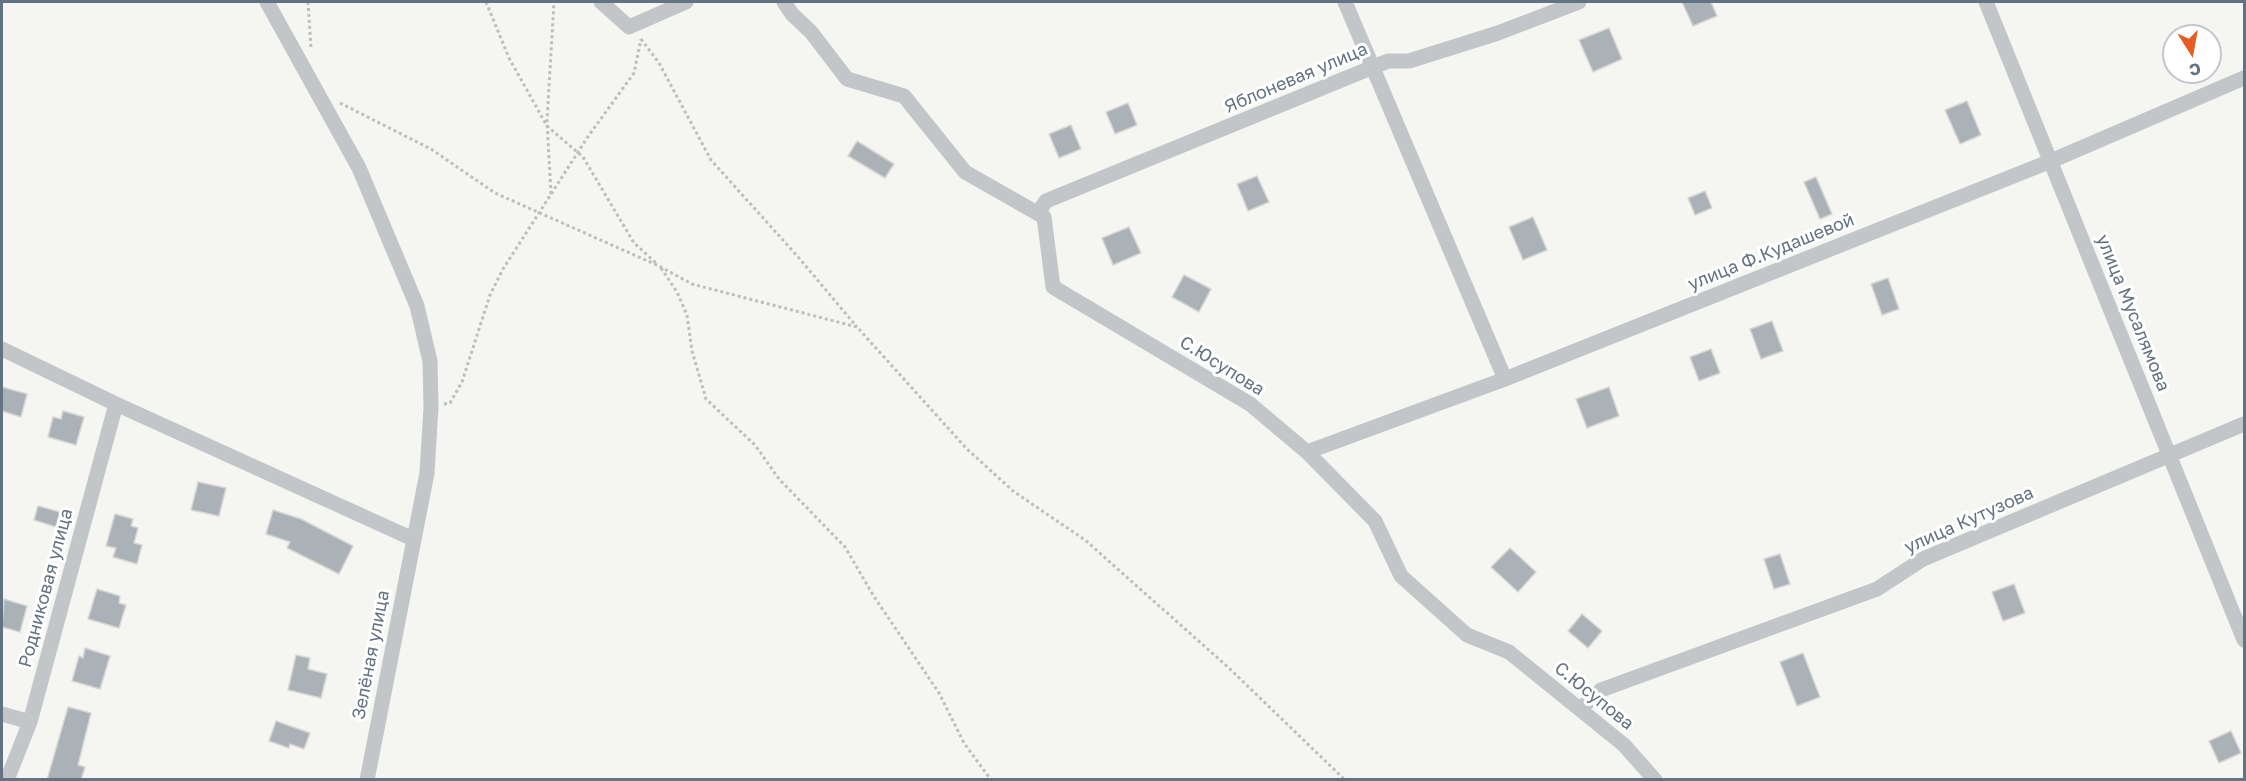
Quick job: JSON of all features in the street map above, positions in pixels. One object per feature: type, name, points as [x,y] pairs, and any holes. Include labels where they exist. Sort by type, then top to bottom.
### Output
[{"type":"street","name":"Зелёная улица","points":[[267,2],[359,168],[417,306],[430,361],[431,407],[427,473],[367,780]]},
{"type":"street","points":[[601,2],[629,27],[686,2]]},
{"type":"street","points":[[784,2],[792,14],[811,32],[847,79],[904,96],[965,172],[1038,213]]},
{"type":"street","points":[[1345,2],[1505,379]]},
{"type":"street","name":"Яблоневая улица","points":[[1038,213],[1046,201],[1388,61],[1409,61],[1498,33],[1579,2]]},
{"type":"street","name":"улица Мусалямова","points":[[1986,2],[2244,640]]},
{"type":"street","name":"улица Ф.Кудашевой","points":[[1307,452],[1505,379],[2051,161],[2244,78]]},
{"type":"street","name":"С.Юсупова","points":[[1038,213],[1044,217],[1053,287],[1250,404],[1307,452],[1375,521],[1401,576],[1467,634],[1509,652],[1580,709],[1624,745],[1655,780]]},
{"type":"street","points":[[2,349],[116,404],[413,539]]},
{"type":"street","name":"Родниковая улица","points":[[7,780],[30,722],[116,404]]},
{"type":"street","name":"улица Кутузова","points":[[1580,709],[1601,690],[1876,589],[1923,559],[2244,424]]},
{"type":"street","points":[[2,714],[30,722]]},
{"type":"path","points":[[306,71],[311,51],[308,2]]},
{"type":"path","points":[[486,2],[509,58],[547,126],[583,157],[634,243],[659,266],[677,292],[687,315],[692,351],[706,399],[755,445],[779,478],[845,547],[873,596],[939,693],[964,743],[991,780]]},
{"type":"path","points":[[551,194],[547,126],[554,2]]},
{"type":"path","points":[[629,27],[641,39],[658,63],[711,160],[966,448],[1013,491],[1085,540],[1228,668],[1345,780]]},
{"type":"path","points":[[431,407],[450,403],[462,382],[490,294],[551,194],[634,73],[641,39]]},
{"type":"path","points":[[319,95],[338,101],[431,149],[495,193],[540,211],[659,266],[692,284],[857,327]]},
{"type":"building","points":[[1682,2],[1711,2],[1717,16],[1693,26]]},
{"type":"building","points":[[1609,28],[1622,59],[1593,72],[1579,40]]},
{"type":"building","points":[[1967,101],[1981,135],[1960,144],[1945,110]]},
{"type":"building","points":[[1128,103],[1137,125],[1115,134],[1106,112]]},
{"type":"building","points":[[1071,125],[1081,149],[1059,158],[1049,134]]},
{"type":"building","points":[[857,141],[894,164],[885,178],[848,156]]},
{"type":"building","points":[[1257,176],[1269,202],[1248,211],[1237,184]]},
{"type":"building","points":[[1816,177],[1832,214],[1820,219],[1804,182]]},
{"type":"building","points":[[1705,191],[1712,208],[1695,215],[1688,198]]},
{"type":"building","points":[[1533,217],[1547,250],[1523,260],[1509,227]]},
{"type":"building","points":[[1129,227],[1141,253],[1113,265],[1102,238]]},
{"type":"building","points":[[1184,275],[1211,289],[1199,312],[1172,297]]},
{"type":"building","points":[[1888,278],[1899,309],[1882,315],[1871,284]]},
{"type":"building","points":[[1772,321],[1783,351],[1761,359],[1750,329]]},
{"type":"building","points":[[1711,349],[1720,373],[1699,381],[1690,357]]},
{"type":"building","points":[[2,387],[27,394],[21,417],[2,411]]},
{"type":"building","points":[[1609,387],[1619,416],[1587,428],[1576,399]]},
{"type":"building","points":[[63,411],[84,417],[76,445],[48,437],[53,417],[61,419]]},
{"type":"building","points":[[198,482],[226,488],[219,516],[191,510]]},
{"type":"building","points":[[38,506],[60,512],[56,527],[34,520]]},
{"type":"building","points":[[273,510],[301,519],[353,546],[339,574],[287,548],[290,542],[266,534]]},
{"type":"building","points":[[115,514],[133,519],[131,526],[138,528],[134,543],[142,545],[137,564],[113,557],[116,548],[106,546]]},
{"type":"building","points":[[1510,548],[1536,572],[1518,592],[1491,567]]},
{"type":"building","points":[[1780,554],[1790,584],[1774,589],[1764,559]]},
{"type":"building","points":[[2014,584],[2025,613],[2003,621],[1992,592]]},
{"type":"building","points":[[97,589],[120,596],[119,603],[126,605],[119,628],[88,619]]},
{"type":"building","points":[[4,599],[27,606],[20,632],[2,627]]},
{"type":"building","points":[[1582,614],[1602,631],[1588,648],[1568,631]]},
{"type":"building","points":[[85,648],[110,656],[100,689],[72,681],[79,656],[83,658]]},
{"type":"building","points":[[1803,653],[1820,697],[1797,706],[1780,662]]},
{"type":"building","points":[[296,655],[310,658],[308,669],[327,674],[321,698],[288,690]]},
{"type":"building","points":[[68,707],[91,713],[78,765],[85,767],[81,780],[47,780]]},
{"type":"building","points":[[276,721],[310,733],[304,749],[290,744],[289,748],[269,741]]},
{"type":"building","points":[[2231,731],[2241,753],[2219,763],[2209,741]]}]
